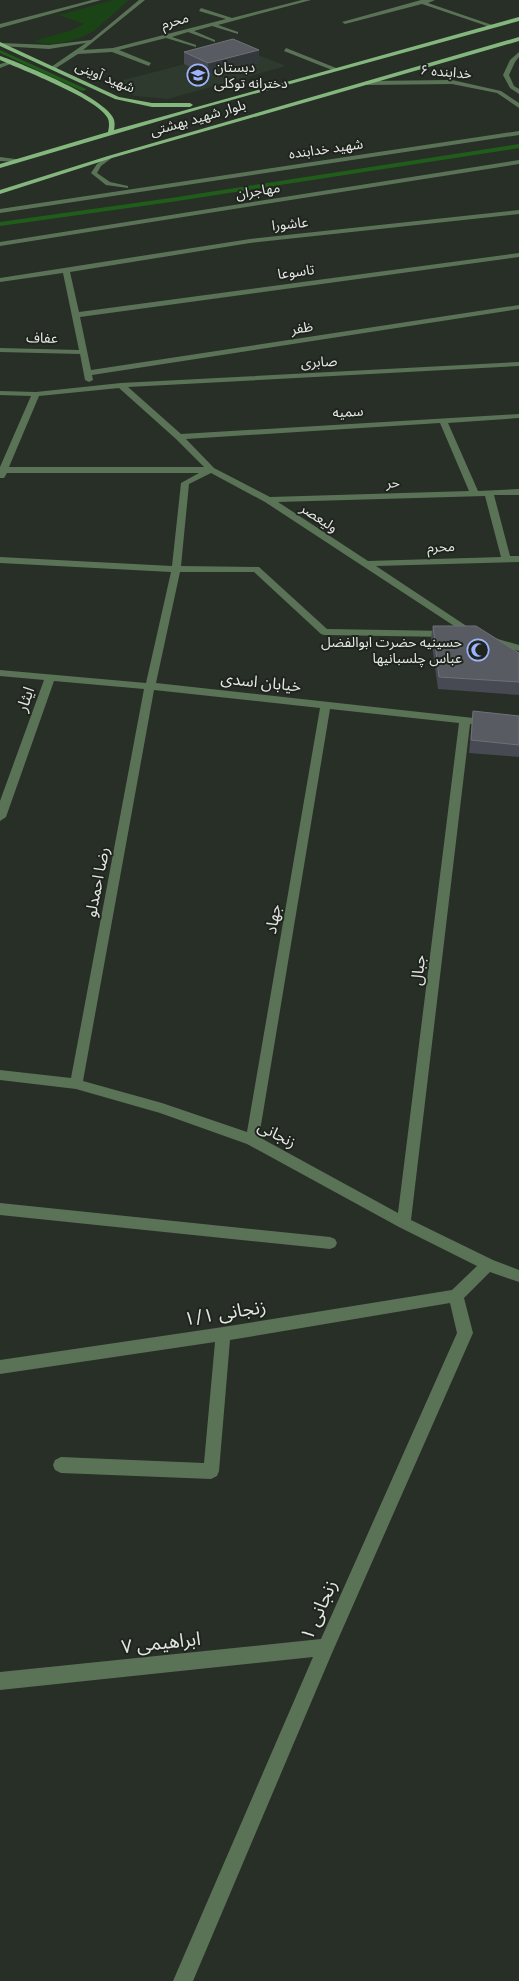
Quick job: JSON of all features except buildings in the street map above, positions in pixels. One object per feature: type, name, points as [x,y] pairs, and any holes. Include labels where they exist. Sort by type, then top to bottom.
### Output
[{"type":"main road","name":"بلوار شهید بهشتی","points":[[0,166],[334,69],[519,19]]},
{"type":"main road","points":[[476,30],[472,34],[475,40],[500,44]]},
{"type":"main road","name":"بلوار شهید بهشتی","points":[[0,192],[110,157],[519,39]]},
{"type":"main road","points":[[425,44],[450,45]]},
{"type":"main road","name":"شهید آوینی","points":[[1,45],[117,98],[152,105],[208,105]]},
{"type":"main road","points":[[454,57],[459,48]]},
{"type":"main road","name":"شهید آوینی","points":[[0,58],[96,103],[110,116],[111,133]]},
{"type":"main road","points":[[96,103],[117,98]]},
{"type":"street","points":[[0,26],[98,0]]},
{"type":"street","points":[[52,68],[94,40],[142,0]]},
{"type":"street","name":"محرم","points":[[77,52],[113,50],[308,0]]},
{"type":"street","points":[[416,0],[492,26]]},
{"type":"street","points":[[345,22],[432,0]]},
{"type":"street","points":[[201,10],[231,19]]},
{"type":"street","points":[[213,25],[236,33]]},
{"type":"street","points":[[189,31],[213,41]]},
{"type":"street","points":[[168,37],[194,46]]},
{"type":"street","points":[[1,45],[49,47],[94,40]]},
{"type":"street","points":[[113,50],[149,64]]},
{"type":"street","points":[[286,50],[334,69]]},
{"type":"street","points":[[519,54],[512,61],[506,75],[512,86],[519,92]]},
{"type":"street","points":[[0,66],[10,63]]},
{"type":"street","name":"خدابنده ۶","points":[[367,83],[452,82],[499,92],[519,106]]},
{"type":"street","name":"شهید خدابنده","points":[[0,211],[136,189],[519,133]]},
{"type":"street","points":[[110,157],[99,165],[94,173],[108,184],[136,189]]},
{"type":"street","points":[[0,159],[20,160]]},
{"type":"street","name":"مهاجران","points":[[0,244],[519,162]]},
{"type":"street","name":"عاشورا","points":[[0,280],[250,241],[519,212]]},
{"type":"street","name":"تاسوعا","points":[[76,315],[519,255]]},
{"type":"street","points":[[66,270],[91,387]]},
{"type":"street","name":"ظفر","points":[[88,373],[519,308]]},
{"type":"street","name":"عفاف","points":[[0,350],[83,352]]},
{"type":"street","name":"صابری","points":[[0,393],[36,394],[121,385],[519,364]]},
{"type":"street","name":"ولیعصر","points":[[121,385],[179,437],[211,470],[268,500],[474,635],[519,648]]},
{"type":"street","points":[[36,394],[1,473],[211,470]]},
{"type":"street","name":"سمیه","points":[[179,437],[519,416]]},
{"type":"street","points":[[443,420],[475,494]]},
{"type":"street","name":"رضا احمدلو","points":[[76,1084],[150,686],[176,568],[184,484],[211,470]]},
{"type":"street","name":"حر","points":[[268,500],[519,492]]},
{"type":"street","points":[[489,493],[506,559]]},
{"type":"street","name":"محرم","points":[[364,564],[519,559]]},
{"type":"street","points":[[0,560],[176,568],[256,569],[324,632],[474,635]]},
{"type":"street","name":"خیابان اسدی","points":[[0,673],[150,686],[519,726]]},
{"type":"street","name":"ایثار","points":[[0,816],[50,677]]},
{"type":"street","name":"جهاد","points":[[252,1140],[326,704]]},
{"type":"street","name":"جبال","points":[[404,1223],[465,720]]},
{"type":"street","name":"زنجانی","points":[[0,1075],[76,1084],[162,1108],[252,1140],[404,1223],[488,1265],[519,1276]]},
{"type":"street","points":[[0,1209],[330,1243]]},
{"type":"street","points":[[456,1296],[488,1265]]},
{"type":"street","name":"زنجانی ۱/۱","points":[[0,1367],[223,1334],[456,1296]]},
{"type":"street","name":"زنجانی ۱","points":[[183,1981],[326,1647],[465,1334],[456,1296]]},
{"type":"street","points":[[61,1465],[211,1471],[223,1334]]},
{"type":"street","name":"ابراهیمی ۷","points":[[0,1681],[326,1647]]},
{"type":"shaded area","name":"دبستان دخترانه توکلی","points":[[243,49],[286,66],[168,99],[134,96],[108,84]]},
{"type":"green space","points":[[113,0],[129,0],[87,35],[56,44],[34,41],[72,30],[84,24],[59,15]]},
{"type":"waterway","points":[[0,51],[84,90]]},
{"type":"waterway","points":[[0,224],[171,200],[519,146]]},
{"type":"place","name":"دبستان دخترانه توکلی","points":[[198,75]]},
{"type":"place","name":"حسینیه حضرت ابوالفضل عباس چلسبانیها","points":[[478,650]]}]
